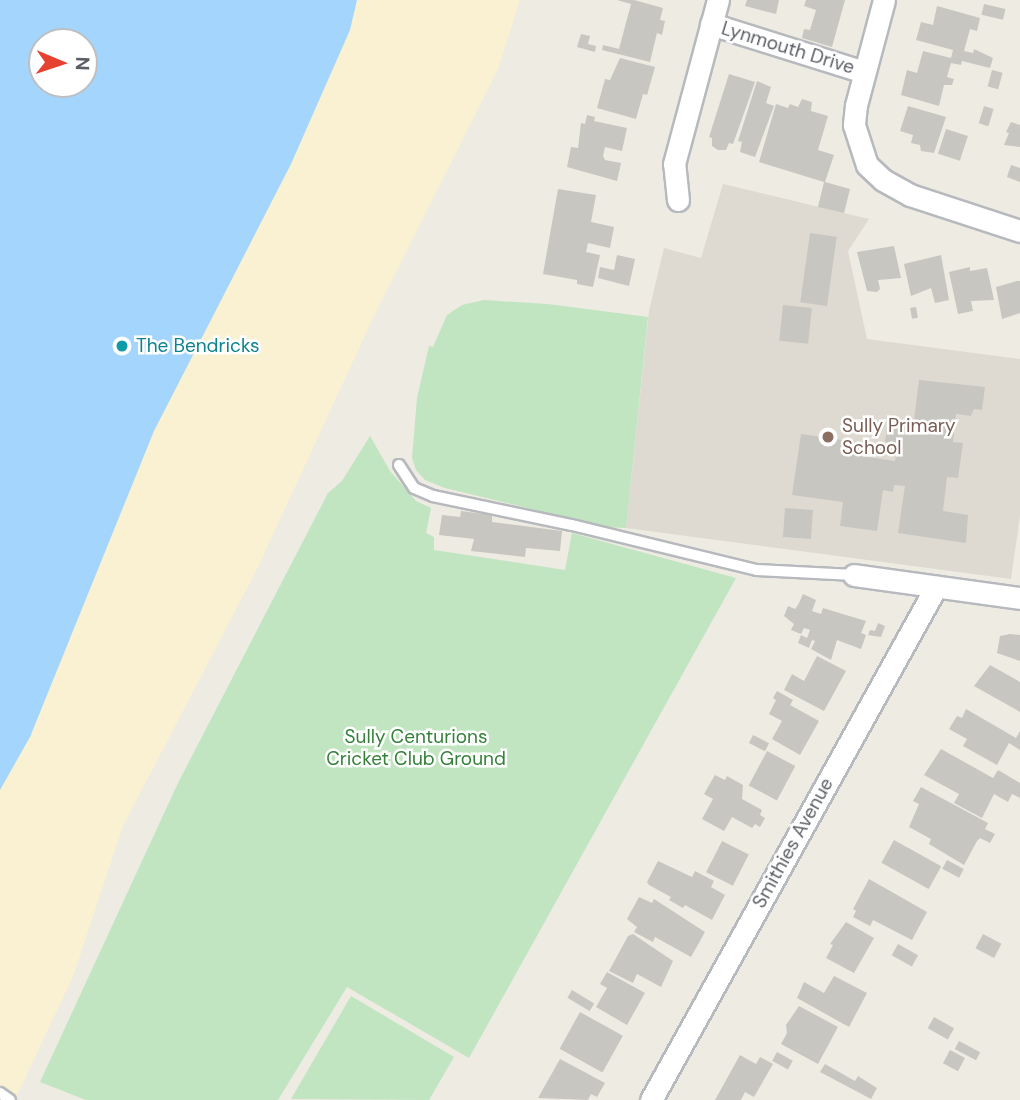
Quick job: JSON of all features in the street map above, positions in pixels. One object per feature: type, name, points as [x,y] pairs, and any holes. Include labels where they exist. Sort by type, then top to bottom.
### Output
[{"type":"street","name":"Lynmouth Drive","points":[[678,200],[674,164],[718,0]]},
{"type":"street","points":[[884,0],[864,72],[854,125],[867,165],[883,180],[910,195],[1020,231]]},
{"type":"street","name":"Lynmouth Drive","points":[[711,24],[864,72]]},
{"type":"street","points":[[854,575],[1020,598]]},
{"type":"street","name":"Smithies Avenue","points":[[650,1100],[936,587]]},
{"type":"lane","points":[[399,465],[414,488],[433,496],[572,525],[757,570],[854,575]]},
{"type":"lane","points":[[0,1093],[10,1100]]},
{"type":"shaded area","name":"Sully Primary School","points":[[723,184],[869,219],[848,251],[867,339],[1020,359],[1020,516],[1011,579],[626,528],[649,311],[664,248],[701,258]]},
{"type":"green space","points":[[484,300],[548,304],[648,317],[626,528],[605,527],[445,488],[425,480],[416,470],[412,458],[417,398],[429,346],[433,347],[447,315],[462,305]]},
{"type":"green space","name":"Sully Centurions Cricket Club Ground","points":[[370,436],[390,471],[416,501],[431,508],[426,533],[434,537],[434,550],[565,570],[572,533],[736,578],[469,1058],[347,987],[278,1100],[86,1100],[40,1082],[178,783],[328,493],[342,481]]},
{"type":"green space","points":[[351,996],[454,1057],[429,1100],[291,1099]]},
{"type":"sand","name":"The Bendricks","points":[[0,0],[520,0],[498,69],[373,318],[257,569],[123,826],[74,974],[15,1100],[0,1100]]},
{"type":"water","name":"The Bendricks","points":[[0,0],[357,0],[350,30],[291,164],[154,431],[30,737],[0,790]]},
{"type":"building","points":[[617,0],[634,0],[663,8],[660,20],[665,21],[662,35],[657,33],[650,62],[602,50],[603,45],[619,49],[631,4]]},
{"type":"building","points":[[747,0],[779,0],[776,14],[745,6]]},
{"type":"building","points":[[806,0],[845,0],[832,47],[802,38],[804,29],[810,30],[816,10],[804,6]]},
{"type":"building","points":[[984,4],[1005,9],[1003,20],[982,15]]},
{"type":"building","points":[[937,6],[980,18],[977,31],[970,29],[964,51],[973,53],[974,49],[993,58],[990,68],[962,61],[961,65],[951,63],[947,77],[954,79],[952,85],[944,85],[939,106],[901,95],[907,70],[917,73],[923,51],[951,58],[953,50],[916,40],[921,22],[933,25]]},
{"type":"building","points":[[581,34],[590,36],[588,44],[596,46],[595,52],[577,47]]},
{"type":"building","points":[[620,58],[655,67],[636,119],[597,108],[605,79],[610,80]]},
{"type":"building","points":[[992,70],[1003,73],[998,89],[988,86]]},
{"type":"building","points":[[729,74],[755,82],[733,144],[729,143],[726,150],[718,150],[712,146],[712,138],[709,137]]},
{"type":"building","points":[[757,81],[771,87],[766,103],[774,106],[755,157],[740,152],[742,142],[738,141]]},
{"type":"building","points":[[802,99],[812,102],[811,111],[828,116],[818,150],[834,155],[825,182],[850,189],[844,213],[818,207],[824,182],[759,162],[776,104],[788,108],[790,104],[798,107]]},
{"type":"building","points":[[908,106],[946,117],[934,153],[921,151],[920,145],[911,143],[913,135],[900,131]]},
{"type":"building","points":[[984,106],[994,109],[988,126],[979,123]]},
{"type":"building","points":[[587,115],[595,117],[594,121],[627,128],[622,151],[605,147],[603,156],[605,160],[621,163],[617,181],[567,167],[571,147],[578,148],[581,123],[585,124]]},
{"type":"building","points":[[1011,122],[1020,125],[1020,147],[1004,145]]},
{"type":"building","points":[[946,129],[968,136],[960,161],[938,154]]},
{"type":"building","points":[[1011,165],[1020,168],[1020,182],[1007,177]]},
{"type":"building","points":[[558,189],[596,195],[591,222],[614,227],[610,248],[588,243],[586,252],[600,255],[593,287],[577,284],[577,280],[543,274]]},
{"type":"building","points":[[810,233],[837,237],[827,306],[800,302]]},
{"type":"building","points":[[894,246],[901,278],[878,280],[880,289],[877,292],[867,291],[857,252]]},
{"type":"building","points":[[617,255],[635,259],[629,286],[598,278],[600,267],[614,270]]},
{"type":"building","points":[[941,255],[949,300],[935,303],[931,288],[911,296],[904,264]]},
{"type":"building","points":[[970,267],[970,271],[987,268],[994,300],[971,301],[973,311],[958,314],[949,272]]},
{"type":"building","points":[[1020,281],[1020,313],[1002,319],[996,287]]},
{"type":"building","points":[[783,305],[812,308],[808,344],[779,341]]},
{"type":"building","points":[[916,307],[918,318],[912,319],[910,308]]},
{"type":"building","points":[[919,380],[985,387],[982,410],[974,409],[971,416],[956,414],[953,442],[963,443],[958,478],[947,477],[943,511],[968,515],[966,543],[898,533],[905,486],[894,485],[893,492],[883,490],[877,531],[840,526],[843,502],[792,495],[801,434],[863,443],[861,456],[895,461],[898,443],[885,442],[889,417],[914,421]]},
{"type":"building","points":[[785,508],[813,510],[811,539],[783,537]]},
{"type":"building","points":[[461,511],[492,515],[492,522],[562,531],[560,551],[526,548],[525,557],[471,551],[474,539],[439,535],[442,515],[460,517]]},
{"type":"building","points":[[803,594],[816,600],[812,611],[821,614],[823,608],[866,621],[861,633],[866,635],[861,649],[837,640],[831,660],[811,649],[815,641],[812,640],[809,648],[798,643],[801,635],[807,638],[810,630],[804,628],[801,634],[791,630],[794,624],[784,616],[788,606],[795,609]]},
{"type":"building","points":[[878,623],[885,626],[881,637],[868,635],[870,630],[875,631]]},
{"type":"building","points":[[1020,635],[1020,661],[997,653],[1000,636]]},
{"type":"building","points":[[817,656],[846,671],[824,711],[784,690],[792,674],[804,681]]},
{"type":"building","points":[[990,665],[1020,682],[1020,712],[974,686]]},
{"type":"building","points":[[777,691],[793,700],[790,705],[819,721],[800,755],[772,739],[782,721],[769,714]]},
{"type":"building","points":[[966,709],[1016,738],[1020,731],[1020,750],[1009,743],[997,765],[963,746],[967,739],[949,729],[957,716],[962,718]]},
{"type":"building","points":[[753,735],[769,743],[765,751],[749,743]]},
{"type":"building","points":[[941,749],[993,778],[998,770],[1020,783],[1020,798],[1012,794],[1008,802],[994,794],[982,818],[954,803],[959,794],[924,775]]},
{"type":"building","points":[[767,751],[795,766],[777,800],[749,785]]},
{"type":"building","points":[[715,775],[725,780],[727,776],[743,785],[742,799],[762,810],[760,815],[765,818],[760,827],[755,824],[752,828],[732,817],[724,831],[702,819],[713,799],[704,794]]},
{"type":"building","points":[[921,787],[988,823],[985,829],[995,834],[990,843],[980,838],[977,841],[964,865],[929,844],[931,839],[909,827],[919,804],[913,801]]},
{"type":"building","points":[[894,840],[941,866],[929,889],[881,863]]},
{"type":"building","points":[[722,841],[749,855],[733,886],[706,872]]},
{"type":"building","points":[[947,860],[964,869],[959,878],[942,869]]},
{"type":"building","points":[[658,861],[692,877],[695,871],[714,881],[711,887],[725,895],[712,920],[685,905],[683,908],[669,900],[671,897],[649,885],[647,882]]},
{"type":"building","points":[[869,879],[927,912],[912,940],[873,920],[870,926],[853,917],[856,911],[853,909]]},
{"type":"building","points":[[639,897],[652,903],[654,899],[705,932],[691,957],[655,937],[653,942],[634,932],[637,927],[627,919]]},
{"type":"building","points":[[846,922],[874,938],[854,973],[826,958],[833,945],[830,944]]},
{"type":"building","points":[[633,934],[673,961],[661,987],[637,974],[633,983],[609,971],[628,936]]},
{"type":"building","points":[[983,934],[1002,944],[994,958],[975,948]]},
{"type":"building","points":[[898,944],[918,955],[912,967],[892,955]]},
{"type":"building","points":[[607,972],[645,993],[627,1025],[596,1007],[607,988],[600,984]]},
{"type":"building","points":[[834,976],[867,993],[849,1027],[797,998],[804,982],[824,993]]},
{"type":"building","points":[[572,990],[594,1003],[590,1011],[567,998]]},
{"type":"building","points":[[799,1006],[838,1027],[818,1064],[781,1044],[787,1033],[786,1025]]},
{"type":"building","points":[[580,1012],[623,1036],[602,1072],[560,1049]]},
{"type":"building","points":[[934,1017],[954,1028],[948,1040],[928,1028]]},
{"type":"building","points":[[959,1041],[980,1052],[976,1060],[955,1049]]},
{"type":"building","points":[[950,1050],[965,1058],[958,1071],[943,1063]]},
{"type":"building","points":[[777,1052],[793,1061],[788,1069],[772,1061]]},
{"type":"building","points":[[740,1055],[756,1064],[760,1057],[773,1064],[754,1097],[745,1092],[741,1100],[715,1100]]},
{"type":"building","points":[[560,1059],[605,1083],[597,1097],[591,1094],[588,1100],[538,1098]]},
{"type":"building","points":[[825,1064],[855,1081],[858,1076],[877,1088],[871,1099],[820,1072]]},
{"type":"place","name":"The Bendricks","points":[[122,346]]},
{"type":"place","name":"Sully Primary School","points":[[828,437]]}]
